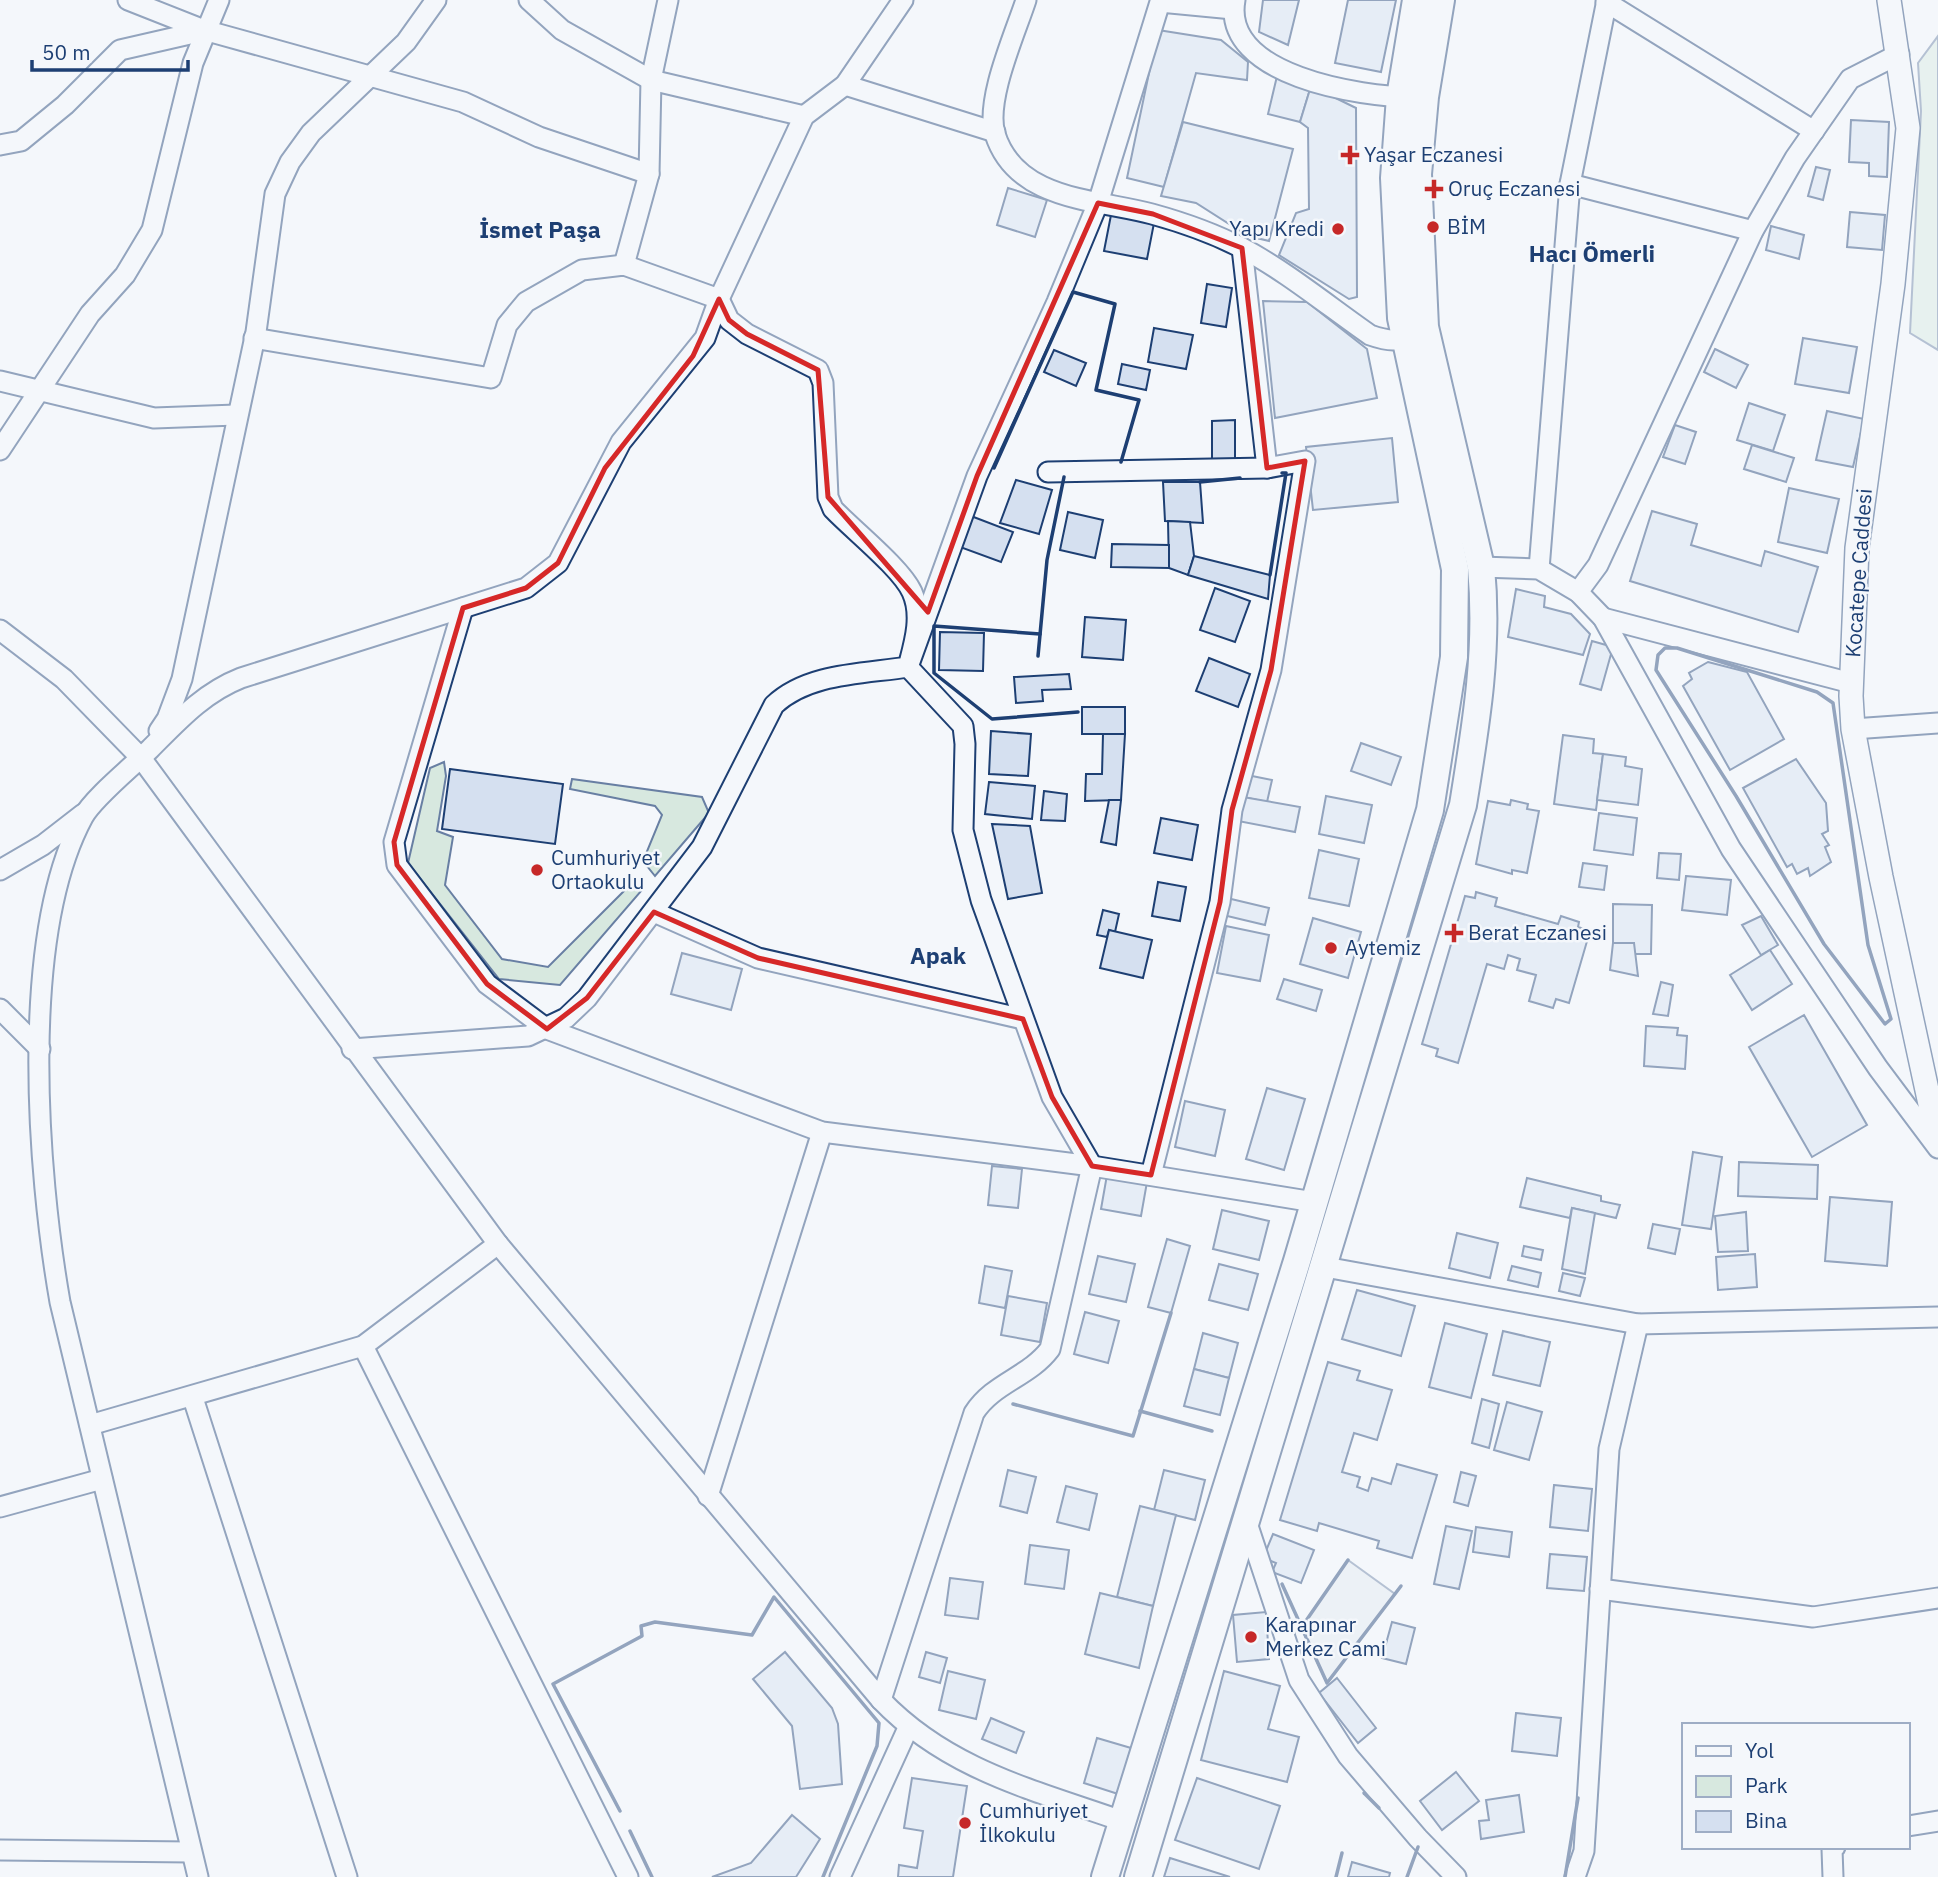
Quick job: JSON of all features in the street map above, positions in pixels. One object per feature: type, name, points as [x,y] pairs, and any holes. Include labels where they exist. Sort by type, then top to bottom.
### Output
[{"type":"main road","points":[[1412,97],[1416,0]]},
{"type":"main road","points":[[1138,1877],[1463,805],[1481,693],[1485,608],[1481,567],[1415,333],[1401,318],[1394,178],[1412,97],[1441,0]]},
{"type":"main road","points":[[1105,1877],[1297,1261],[1430,810],[1454,657],[1455,569],[1415,333]]},
{"type":"main road","points":[[1314,1202],[1342,1207]]},
{"type":"main road","points":[[1297,1261],[1325,1267]]},
{"type":"street","points":[[128,0],[204,30],[463,102],[539,137],[649,174]]},
{"type":"street","points":[[0,450],[90,314],[125,275],[152,230],[184,95],[204,30],[219,0]]},
{"type":"street","points":[[141,758],[167,719],[182,679],[254,338],[275,194],[290,162],[321,124],[405,42],[436,0]]},
{"type":"street","points":[[529,0],[562,30],[651,80],[804,116]]},
{"type":"street","points":[[624,265],[649,174],[651,80],[668,0]]},
{"type":"street","points":[[0,870],[43,845],[84,814],[198,702],[226,684],[526,588],[558,563],[606,468],[640,416],[693,356],[705,338],[719,299],[804,116],[845,85],[903,0]]},
{"type":"street","points":[[1026,0],[999,86],[993,115],[995,132],[1006,159],[1024,176],[1042,187],[1098,203],[1153,214],[1242,248],[1370,335],[1386,341],[1415,333]]},
{"type":"street","name":"Kocatepe Caddesi","points":[[1889,0],[1908,128],[1893,284],[1857,548],[1851,683],[1853,729],[1881,877],[1938,1141]]},
{"type":"street","points":[[1539,569],[1570,184],[1606,1],[1814,131]]},
{"type":"street","points":[[908,667],[976,476],[1057,302],[1098,203],[1160,2],[1234,5],[1241,38],[1270,63],[1341,90],[1412,97]]},
{"type":"street","points":[[0,145],[21,141],[65,105],[120,50],[204,30]]},
{"type":"street","points":[[1577,592],[1598,565],[1753,231],[1814,131],[1850,79],[1899,54]]},
{"type":"street","points":[[845,85],[995,132]]},
{"type":"street","points":[[1570,184],[1753,231]]},
{"type":"street","points":[[1242,248],[1267,468]]},
{"type":"street","points":[[254,338],[491,378],[507,325],[526,302],[582,271],[624,265],[719,299],[729,320],[738,327],[818,370],[823,383],[828,497],[833,509],[898,573],[912,592],[916,634],[908,667]]},
{"type":"street","points":[[0,381],[154,418],[236,415]]},
{"type":"street","points":[[1048,472],[1267,468],[1305,461],[1270,670],[1232,810],[1220,902],[1151,1175]]},
{"type":"street","points":[[1481,567],[1539,569],[1577,592],[1603,618],[1731,849],[1878,1068],[1938,1148]]},
{"type":"street","points":[[463,608],[394,842],[397,865],[487,984],[547,1029],[822,1132],[1092,1166],[1314,1202]]},
{"type":"street","points":[[1603,618],[1851,683]]},
{"type":"street","points":[[0,630],[64,679],[141,758],[352,1049],[498,1244],[881,1700],[908,1728],[967,1764],[1122,1821]]},
{"type":"street","points":[[352,1049],[509,1039],[547,1029],[566,1018],[587,998],[702,847],[774,705],[788,692],[806,683],[908,667]]},
{"type":"street","points":[[881,1700],[974,1413],[984,1397],[1041,1362],[1050,1349],[1092,1166],[1052,1097],[981,900],[963,830],[963,726],[908,667]]},
{"type":"street","points":[[1853,729],[1938,723]]},
{"type":"street","points":[[84,814],[59,879],[40,1006],[48,1231],[60,1302],[198,1877]]},
{"type":"street","points":[[654,912],[758,958],[1023,1019]]},
{"type":"street","points":[[0,1009],[40,1049]]},
{"type":"street","points":[[708,1496],[822,1132]]},
{"type":"street","points":[[90,1425],[193,1398],[362,1346],[498,1244]]},
{"type":"street","points":[[1325,1267],[1638,1324],[1938,1317]]},
{"type":"street","points":[[1575,1877],[1584,1851],[1609,1449],[1638,1324]]},
{"type":"street","points":[[362,1346],[628,1877]]},
{"type":"street","points":[[193,1398],[347,1877]]},
{"type":"street","points":[[0,1507],[102,1479]]},
{"type":"street","points":[[1247,1523],[1305,1690],[1336,1738],[1372,1785],[1456,1877]]},
{"type":"street","points":[[1600,1589],[1813,1617],[1938,1598]]},
{"type":"street","points":[[840,1877],[908,1728]]},
{"type":"street","points":[[1910,1826],[1938,1821]]},
{"type":"street","points":[[1832,1849],[1833,1877]]},
{"type":"street","points":[[0,1850],[191,1852]]},
{"type":"highlighted area","points":[[1098,203],[1153,214],[1242,248],[1267,468],[1305,461],[1271,670],[1232,810],[1220,902],[1151,1175],[1092,1166],[1052,1097],[1023,1019],[758,958],[654,912],[587,998],[547,1029],[487,984],[397,865],[394,842],[463,608],[526,588],[558,563],[605,468],[693,356],[719,299],[729,320],[747,334],[818,370],[828,497],[928,612],[977,476]]},
{"type":"green space","points":[[1938,36],[1938,350],[1910,333],[1921,111],[1918,63]]},
{"type":"green space","points":[[444,762],[446,776],[437,831],[453,837],[445,885],[502,959],[548,967],[630,885],[642,890],[560,985],[499,979],[408,863],[430,768]]},
{"type":"green space","points":[[572,779],[702,797],[709,813],[655,876],[643,861],[662,815],[655,806],[570,789]]},
{"type":"shaded area","points":[[1348,1560],[1395,1594],[1327,1683],[1301,1628]]},
{"type":"building","points":[[1263,0],[1299,0],[1288,45],[1259,32]]},
{"type":"building","points":[[1348,0],[1396,0],[1381,72],[1335,63]]},
{"type":"building","points":[[1158,30],[1221,40],[1248,62],[1247,80],[1196,73],[1164,187],[1127,178]]},
{"type":"building","points":[[1278,72],[1311,86],[1300,122],[1268,114]]},
{"type":"building","points":[[1311,86],[1356,108],[1357,297],[1349,299],[1279,255],[1296,213],[1309,209],[1308,128],[1300,122]]},
{"type":"building","points":[[1851,120],[1889,122],[1887,177],[1869,176],[1869,163],[1849,162]]},
{"type":"building","points":[[1183,122],[1293,149],[1269,241],[1248,236],[1196,203],[1161,196]]},
{"type":"building","points":[[1816,167],[1830,170],[1823,200],[1808,196]]},
{"type":"building","points":[[1008,188],[1047,200],[1035,237],[997,225]]},
{"type":"building","points":[[1850,212],[1885,215],[1882,250],[1847,247]]},
{"type":"building","points":[[1111,215],[1154,223],[1147,259],[1104,251]]},
{"type":"building","points":[[1771,226],[1804,235],[1799,259],[1766,250]]},
{"type":"building","points":[[1207,284],[1232,288],[1226,327],[1201,323]]},
{"type":"building","points":[[1263,301],[1307,302],[1367,349],[1377,398],[1275,418]]},
{"type":"building","points":[[1154,328],[1193,335],[1186,369],[1148,362]]},
{"type":"building","points":[[1803,338],[1857,347],[1849,393],[1795,384]]},
{"type":"building","points":[[1715,349],[1748,365],[1736,388],[1704,372]]},
{"type":"building","points":[[1054,350],[1086,363],[1076,386],[1044,372]]},
{"type":"building","points":[[1122,364],[1150,370],[1146,390],[1118,384]]},
{"type":"building","points":[[1749,403],[1785,415],[1773,451],[1737,440]]},
{"type":"building","points":[[1827,411],[1864,419],[1853,467],[1816,460]]},
{"type":"building","points":[[1235,420],[1235,461],[1212,462],[1212,421]]},
{"type":"building","points":[[1675,425],[1696,432],[1685,464],[1663,457]]},
{"type":"building","points":[[1392,438],[1398,502],[1313,510],[1306,447]]},
{"type":"building","points":[[1752,445],[1794,458],[1786,482],[1744,469]]},
{"type":"building","points":[[1016,480],[1052,490],[1039,534],[1000,523]]},
{"type":"building","points":[[1163,482],[1200,482],[1203,523],[1165,521]]},
{"type":"building","points":[[1789,488],[1839,499],[1827,553],[1778,542]]},
{"type":"building","points":[[1652,511],[1697,524],[1691,545],[1761,566],[1765,551],[1818,567],[1798,632],[1630,581]]},
{"type":"building","points":[[1068,512],[1103,520],[1095,558],[1060,550]]},
{"type":"building","points":[[971,516],[1013,532],[1001,562],[960,547]]},
{"type":"building","points":[[1168,521],[1190,522],[1194,556],[1188,575],[1169,568]]},
{"type":"building","points":[[1112,544],[1169,545],[1169,568],[1111,567]]},
{"type":"building","points":[[1194,556],[1270,575],[1268,599],[1188,575]]},
{"type":"building","points":[[1215,588],[1250,601],[1235,642],[1200,630]]},
{"type":"building","points":[[1516,589],[1545,596],[1544,607],[1571,614],[1590,634],[1583,655],[1508,637]]},
{"type":"building","points":[[1085,617],[1126,620],[1123,660],[1082,657]]},
{"type":"building","points":[[940,632],[984,633],[983,671],[939,670]]},
{"type":"building","points":[[1592,641],[1613,647],[1601,690],[1580,684]]},
{"type":"building","points":[[1209,658],[1250,674],[1238,707],[1196,691]]},
{"type":"building","points":[[1708,662],[1747,672],[1784,739],[1730,770],[1683,686],[1692,679],[1689,673]]},
{"type":"building","points":[[1069,674],[1071,689],[1042,690],[1043,701],[1016,703],[1014,677]]},
{"type":"building","points":[[1082,707],[1125,707],[1125,734],[1082,734]]},
{"type":"building","points":[[991,731],[1031,734],[1028,776],[989,774]]},
{"type":"building","points":[[1103,734],[1125,734],[1121,800],[1085,801],[1086,774],[1102,774]]},
{"type":"building","points":[[1563,735],[1594,739],[1593,753],[1603,754],[1596,810],[1554,804]]},
{"type":"building","points":[[1361,743],[1401,757],[1391,785],[1351,771]]},
{"type":"building","points":[[1603,754],[1626,757],[1625,766],[1642,769],[1638,805],[1597,800]]},
{"type":"building","points":[[1796,759],[1826,803],[1828,831],[1822,834],[1829,845],[1825,847],[1831,862],[1810,876],[1808,868],[1797,874],[1792,864],[1787,867],[1743,788]]},
{"type":"building","points":[[450,769],[563,784],[555,844],[442,829]]},
{"type":"building","points":[[1247,775],[1272,780],[1267,802],[1243,797]]},
{"type":"building","points":[[989,782],[1035,786],[1032,819],[985,814]]},
{"type":"building","points":[[1044,791],[1067,794],[1065,821],[1041,820]]},
{"type":"building","points":[[1326,796],[1372,805],[1364,843],[1319,834]]},
{"type":"building","points":[[1243,797],[1300,807],[1295,832],[1238,821]]},
{"type":"building","points":[[1109,800],[1121,800],[1116,845],[1101,842]]},
{"type":"building","points":[[1511,800],[1528,804],[1527,809],[1539,811],[1527,873],[1512,870],[1512,874],[1476,864],[1488,801],[1510,805]]},
{"type":"building","points":[[1599,813],[1637,818],[1633,855],[1594,850]]},
{"type":"building","points":[[1161,818],[1198,825],[1192,860],[1154,853]]},
{"type":"building","points":[[992,824],[1030,826],[1042,893],[1008,899]]},
{"type":"building","points":[[1319,850],[1359,859],[1349,906],[1309,898]]},
{"type":"building","points":[[1659,853],[1681,854],[1679,880],[1657,878]]},
{"type":"building","points":[[1583,863],[1607,866],[1604,890],[1579,887]]},
{"type":"building","points":[[1686,876],[1731,880],[1727,915],[1682,910]]},
{"type":"building","points":[[1158,882],[1186,887],[1180,921],[1152,916]]},
{"type":"building","points":[[1476,892],[1497,898],[1495,906],[1558,924],[1561,916],[1579,922],[1578,927],[1590,931],[1569,1003],[1556,999],[1553,1008],[1529,1001],[1536,975],[1517,970],[1520,959],[1508,955],[1504,969],[1487,964],[1458,1063],[1436,1056],[1438,1049],[1422,1044],[1465,896],[1475,898]]},
{"type":"building","points":[[1227,898],[1269,908],[1265,925],[1223,915]]},
{"type":"building","points":[[1613,904],[1652,905],[1651,954],[1634,954],[1634,943],[1613,943]]},
{"type":"building","points":[[1103,910],[1119,914],[1115,932],[1109,930],[1107,937],[1097,935]]},
{"type":"building","points":[[1761,916],[1778,945],[1761,955],[1742,925]]},
{"type":"building","points":[[1313,918],[1361,932],[1348,978],[1300,964]]},
{"type":"building","points":[[1226,926],[1269,935],[1260,981],[1217,973]]},
{"type":"building","points":[[1109,930],[1152,940],[1143,978],[1100,968]]},
{"type":"building","points":[[1613,943],[1634,943],[1638,976],[1610,970]]},
{"type":"building","points":[[1770,950],[1792,984],[1752,1010],[1730,975]]},
{"type":"building","points":[[682,953],[742,969],[731,1010],[671,994]]},
{"type":"building","points":[[1284,979],[1322,990],[1316,1011],[1277,999]]},
{"type":"building","points":[[1661,982],[1673,985],[1668,1016],[1653,1014]]},
{"type":"building","points":[[1804,1015],[1867,1125],[1812,1157],[1749,1047]]},
{"type":"building","points":[[1646,1026],[1678,1028],[1677,1035],[1687,1036],[1685,1069],[1644,1066]]},
{"type":"building","points":[[1267,1088],[1305,1099],[1284,1170],[1246,1159]]},
{"type":"building","points":[[1185,1101],[1225,1110],[1215,1156],[1175,1147]]},
{"type":"building","points":[[1693,1152],[1722,1157],[1711,1229],[1682,1225]]},
{"type":"building","points":[[1739,1162],[1818,1165],[1817,1199],[1738,1196]]},
{"type":"building","points":[[992,1166],[1022,1169],[1018,1208],[988,1205]]},
{"type":"building","points":[[1107,1175],[1147,1182],[1141,1216],[1101,1209]]},
{"type":"building","points":[[1527,1178],[1601,1196],[1601,1201],[1620,1205],[1616,1218],[1572,1208],[1570,1218],[1520,1207]]},
{"type":"building","points":[[1830,1197],[1892,1202],[1887,1266],[1825,1261]]},
{"type":"building","points":[[1572,1208],[1595,1213],[1585,1274],[1562,1269]]},
{"type":"building","points":[[1222,1210],[1269,1221],[1259,1260],[1213,1249]]},
{"type":"building","points":[[1746,1212],[1748,1251],[1718,1252],[1715,1216]]},
{"type":"building","points":[[1653,1224],[1680,1229],[1675,1254],[1648,1248]]},
{"type":"building","points":[[1457,1233],[1498,1243],[1490,1278],[1449,1268]]},
{"type":"building","points":[[1167,1239],[1190,1246],[1171,1313],[1148,1307]]},
{"type":"building","points":[[1524,1246],[1543,1250],[1541,1260],[1522,1256]]},
{"type":"building","points":[[1755,1254],[1757,1287],[1718,1290],[1716,1257]]},
{"type":"building","points":[[1098,1256],[1135,1264],[1126,1302],[1089,1294]]},
{"type":"building","points":[[1219,1264],[1258,1274],[1248,1310],[1209,1300]]},
{"type":"building","points":[[985,1266],[1012,1271],[1005,1308],[979,1303]]},
{"type":"building","points":[[1512,1266],[1541,1273],[1538,1287],[1508,1280]]},
{"type":"building","points":[[1563,1273],[1585,1278],[1580,1296],[1559,1291]]},
{"type":"building","points":[[1357,1290],[1415,1306],[1401,1356],[1342,1339]]},
{"type":"building","points":[[1008,1296],[1047,1303],[1040,1342],[1001,1335]]},
{"type":"building","points":[[1085,1312],[1119,1321],[1108,1363],[1074,1354]]},
{"type":"building","points":[[1445,1323],[1487,1334],[1471,1398],[1429,1387]]},
{"type":"building","points":[[1503,1331],[1550,1342],[1540,1386],[1493,1375]]},
{"type":"building","points":[[1203,1333],[1238,1343],[1229,1378],[1194,1369]]},
{"type":"building","points":[[1328,1362],[1360,1371],[1357,1380],[1392,1390],[1377,1440],[1354,1433],[1342,1472],[1360,1477],[1357,1487],[1368,1491],[1372,1478],[1391,1484],[1397,1464],[1437,1475],[1412,1558],[1377,1548],[1379,1541],[1319,1523],[1317,1531],[1280,1520]]},
{"type":"building","points":[[1194,1369],[1229,1378],[1220,1415],[1184,1406]]},
{"type":"building","points":[[1482,1399],[1499,1404],[1489,1448],[1472,1443]]},
{"type":"building","points":[[1507,1402],[1542,1412],[1529,1460],[1494,1450]]},
{"type":"building","points":[[1008,1470],[1036,1477],[1027,1513],[1000,1506]]},
{"type":"building","points":[[1164,1470],[1205,1480],[1195,1520],[1154,1510]]},
{"type":"building","points":[[1461,1472],[1476,1476],[1468,1506],[1454,1502]]},
{"type":"building","points":[[1554,1485],[1592,1489],[1588,1531],[1550,1527]]},
{"type":"building","points":[[1066,1486],[1097,1494],[1089,1530],[1057,1522]]},
{"type":"building","points":[[1140,1506],[1176,1515],[1153,1606],[1117,1597]]},
{"type":"building","points":[[1446,1526],[1472,1531],[1459,1589],[1434,1584]]},
{"type":"building","points":[[1476,1527],[1512,1532],[1509,1557],[1473,1552]]},
{"type":"building","points":[[1273,1534],[1314,1550],[1301,1583],[1272,1572],[1276,1563],[1263,1558]]},
{"type":"building","points":[[1030,1545],[1069,1550],[1064,1589],[1025,1584]]},
{"type":"building","points":[[1550,1554],[1587,1557],[1584,1591],[1547,1588]]},
{"type":"building","points":[[950,1578],[983,1582],[978,1619],[945,1615]]},
{"type":"building","points":[[1100,1593],[1153,1606],[1139,1668],[1085,1654]]},
{"type":"building","name":"Karapınar Merkez Cami","points":[[1266,1612],[1269,1659],[1237,1662],[1233,1615]]},
{"type":"building","points":[[1392,1622],[1415,1628],[1406,1664],[1382,1658]]},
{"type":"building","points":[[785,1652],[832,1708],[838,1724],[842,1784],[800,1789],[792,1726],[753,1679]]},
{"type":"building","points":[[926,1652],[947,1658],[940,1683],[919,1677]]},
{"type":"building","points":[[948,1671],[985,1680],[976,1719],[939,1710]]},
{"type":"building","points":[[1224,1671],[1280,1686],[1268,1729],[1299,1737],[1287,1782],[1201,1760]]},
{"type":"building","points":[[1337,1678],[1376,1728],[1358,1743],[1319,1693]]},
{"type":"building","points":[[1516,1713],[1561,1718],[1557,1756],[1512,1751]]},
{"type":"building","points":[[991,1718],[1024,1732],[1016,1753],[982,1739]]},
{"type":"building","points":[[1097,1738],[1131,1748],[1118,1794],[1084,1783]]},
{"type":"building","points":[[1456,1772],[1479,1801],[1442,1830],[1420,1801]]},
{"type":"building","points":[[912,1778],[967,1786],[953,1877],[898,1877],[899,1865],[917,1868],[923,1831],[904,1828]]},
{"type":"building","points":[[1197,1778],[1280,1806],[1259,1869],[1175,1840]]},
{"type":"building","points":[[1519,1795],[1524,1832],[1481,1839],[1479,1821],[1489,1820],[1486,1800]]},
{"type":"building","points":[[792,1815],[820,1839],[796,1877],[712,1877],[751,1863]]},
{"type":"building","points":[[1170,1858],[1230,1877],[1164,1877]]},
{"type":"building","points":[[1352,1862],[1390,1873],[1389,1877],[1348,1877]]},
{"type":"wall","points":[[994,468],[1073,292],[1115,304],[1096,390],[1139,400],[1121,462]]},
{"type":"wall","points":[[1270,575],[1286,473],[1282,473]]},
{"type":"wall","points":[[1038,656],[1047,560],[1064,477]]},
{"type":"wall","points":[[1200,482],[1240,478]]},
{"type":"wall","points":[[1040,634],[934,626],[934,673],[992,719],[1078,712]]},
{"type":"wall","points":[[1665,648],[1677,648],[1817,692],[1833,703],[1868,945],[1891,1019],[1885,1024],[1824,944],[1736,796],[1656,670],[1658,655],[1665,648]]},
{"type":"wall","points":[[1013,1404],[1133,1436],[1171,1313]]},
{"type":"wall","points":[[1140,1411],[1212,1431]]},
{"type":"wall","points":[[1301,1628],[1348,1560]]},
{"type":"wall","points":[[1282,1584],[1327,1683],[1401,1586]]},
{"type":"wall","points":[[620,1811],[553,1684],[642,1636],[641,1626],[655,1622],[752,1635],[774,1597],[879,1723],[877,1746],[823,1877]]},
{"type":"wall","points":[[1364,1793],[1379,1808]]},
{"type":"wall","points":[[1565,1877],[1578,1798]]},
{"type":"wall","points":[[630,1831],[652,1877]]},
{"type":"wall","points":[[1407,1877],[1418,1847]]},
{"type":"wall","points":[[1336,1877],[1342,1853]]},
{"type":"place","name":"Yaşar Eczanesi","points":[[1350,155]]},
{"type":"place","name":"Oruç Eczanesi","points":[[1434,189]]},
{"type":"place","name":"BİM","points":[[1433,227]]},
{"type":"place","name":"Yapı Kredi","points":[[1338,229]]},
{"type":"place","name":"Cumhuriyet Ortaokulu","points":[[537,870]]},
{"type":"place","name":"Berat Eczanesi","points":[[1454,933]]},
{"type":"place","name":"Aytemiz","points":[[1331,948]]},
{"type":"place","name":"Karapınar Merkez Cami","points":[[1251,1637]]},
{"type":"place","name":"Cumhuriyet İlkokulu","points":[[965,1823]]},
{"type":"district","name":"İsmet Paşa","points":[[540,230]]},
{"type":"district","name":"Hacı Ömerli","points":[[1592,254]]},
{"type":"district","name":"Apak","points":[[938,956]]}]
